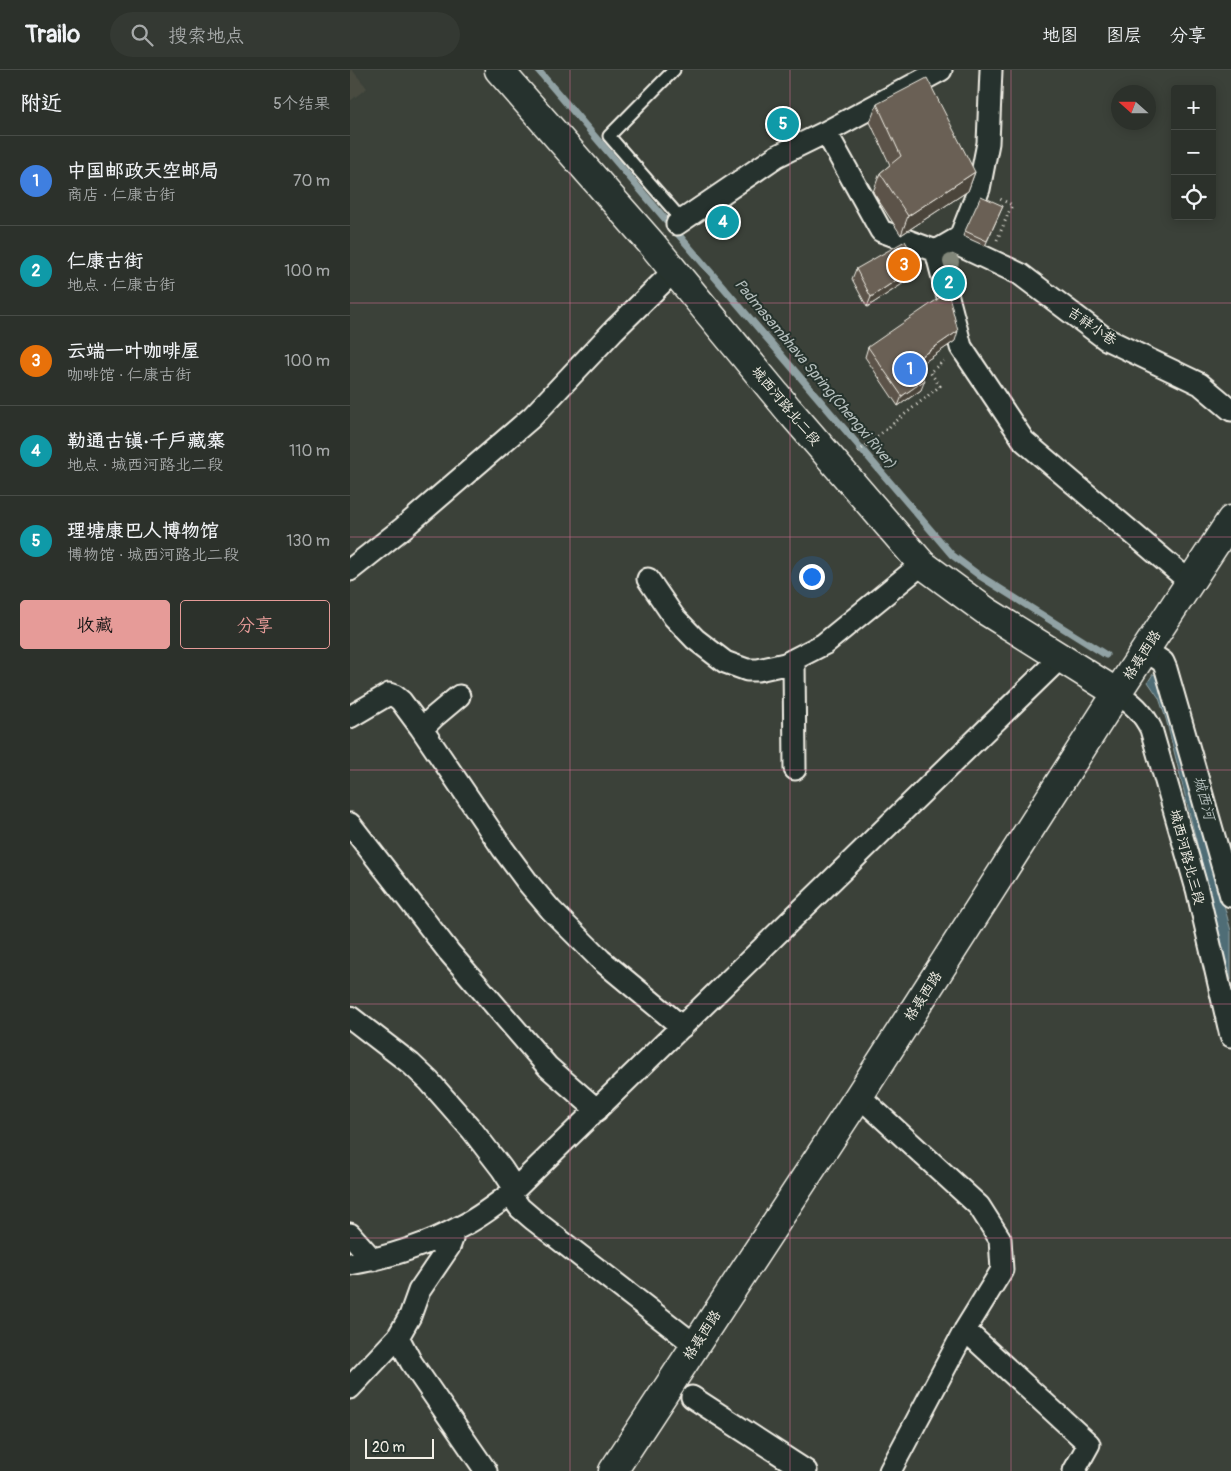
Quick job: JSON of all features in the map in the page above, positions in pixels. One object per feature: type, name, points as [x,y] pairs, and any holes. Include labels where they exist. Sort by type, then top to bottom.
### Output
[{"type":"main road","name":"城西河路北二段","points":[[499,70],[674,271],[788,409],[922,564],[986,611],[1117,692]]},
{"type":"main road","name":"格聂西路","points":[[613,1471],[859,1096],[1117,692],[1231,520]]},
{"type":"street","points":[[679,222],[776,156],[826,132],[941,70]]},
{"type":"street","points":[[991,70],[988,143],[979,189],[960,238],[944,246],[961,346],[1024,441],[1190,582]]},
{"type":"street","name":"吉祥小巷","points":[[826,132],[881,231],[989,259],[1020,274],[1106,339],[1200,384],[1231,410]]},
{"type":"street","points":[[350,570],[403,528],[532,417],[614,330],[674,271]]},
{"type":"street","points":[[648,579],[674,617],[695,639],[724,662],[747,670],[758,670],[794,660],[824,644],[922,564]]},
{"type":"street","points":[[1146,650],[1163,662],[1166,669],[1231,896]]},
{"type":"street","points":[[350,1264],[373,1260],[411,1249],[451,1232],[476,1218],[513,1192],[1061,657]]},
{"type":"street","points":[[794,660],[796,769]]},
{"type":"street","name":"城西河路北三段","points":[[1117,692],[1136,707],[1147,720],[1151,729],[1197,890],[1231,1036]]},
{"type":"street","points":[[350,717],[389,694],[401,701],[503,849],[551,910],[601,960],[682,1027]]},
{"type":"street","points":[[422,729],[459,696]]},
{"type":"street","points":[[350,824],[449,952],[548,1067],[597,1110]]},
{"type":"street","points":[[350,1017],[411,1064],[429,1081],[472,1130],[502,1169],[520,1208],[696,1345]]},
{"type":"street","points":[[859,1096],[979,1206],[1000,1239],[1002,1270],[965,1330],[890,1471]]},
{"type":"street","points":[[350,1388],[398,1337],[410,1316],[419,1291],[449,1247],[452,1239],[451,1232]]},
{"type":"street","points":[[350,1234],[373,1260]]},
{"type":"street","points":[[965,1330],[1089,1444],[1074,1471]]},
{"type":"street","points":[[398,1337],[411,1362],[486,1471]]},
{"type":"street","points":[[692,1397],[806,1471]]},
{"type":"lane","points":[[674,70],[609,136],[679,222]]},
{"type":"path","points":[[979,189],[1012,205],[989,259]]},
{"type":"path","points":[[855,454],[940,386],[930,372],[961,346]]},
{"type":"shaded area","points":[[350,70],[367,88],[350,101]]},
{"type":"water","points":[[1153,674],[1158,676],[1166,689],[1231,931],[1231,980],[1166,719],[1159,698],[1148,682]]},
{"type":"building","points":[[927,78],[975,172],[908,216],[880,173],[901,156],[877,104]]},
{"type":"building","points":[[981,196],[1003,206],[987,241],[965,231]]},
{"type":"building","points":[[905,241],[919,265],[871,297],[856,269]]},
{"type":"building","points":[[948,292],[958,331],[913,362],[925,380],[902,396],[868,347]]},
{"type":"waterway","name":"Padmasambhava Spring(Chengxi River)","points":[[538,70],[952,555],[980,576],[1106,655]]},
{"type":"place","name":"理塘康巴人博物馆","points":[[783,124]]},
{"type":"place","name":"勒通古镇·千户藏寨","points":[[723,222]]},
{"type":"place","name":"云端一叶咖啡屋","points":[[904,265]]},
{"type":"place","name":"仁康古街","points":[[949,283]]},
{"type":"place","name":"中国邮政天空邮局","points":[[910,369]]},
{"type":"water label","name":"城西河","points":[[1204,798]]}]
